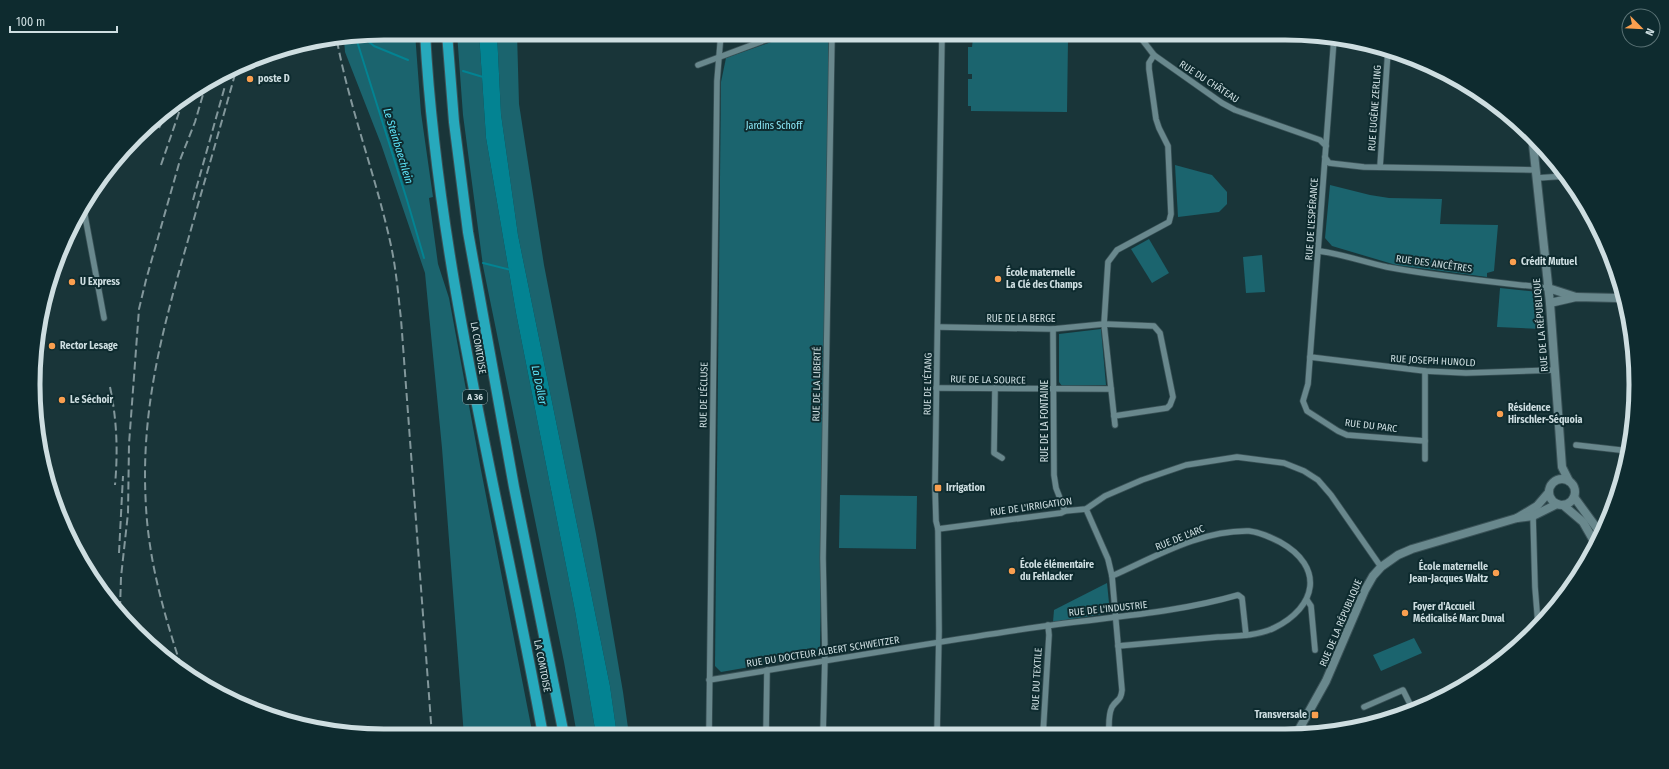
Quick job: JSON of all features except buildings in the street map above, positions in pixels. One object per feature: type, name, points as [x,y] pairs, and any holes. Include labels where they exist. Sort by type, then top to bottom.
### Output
[{"type":"highway","name":"LA COMTOISE","points":[[426,40],[432,119],[446,235],[476,403],[542,729]]},
{"type":"highway","name":"LA COMTOISE","points":[[448,40],[454,122],[468,232],[514,487],[563,729]]},
{"type":"main road","name":"RUE DE LA RÉPUBLIQUE","points":[[1533,146],[1550,303],[1562,466],[1569,481]]},
{"type":"main road","points":[[1548,288],[1576,298]]},
{"type":"main road","points":[[1550,303],[1576,298],[1618,298]]},
{"type":"main road","name":"RUE DE LA RÉPUBLIQUE","points":[[1555,482],[1562,466]]},
{"type":"main road","points":[[1592,539],[1582,522],[1552,499],[1550,492],[1551,486],[1555,482],[1562,479],[1569,481],[1574,488],[1574,497],[1597,529]]},
{"type":"main road","name":"RUE DE LA RÉPUBLIQUE","points":[[1517,518],[1537,506],[1550,492]]},
{"type":"main road","points":[[1560,504],[1570,502],[1574,497]]},
{"type":"main road","name":"RUE DE LA RÉPUBLIQUE","points":[[1300,728],[1326,682],[1365,590],[1373,576],[1389,560],[1412,549],[1517,518],[1532,516],[1560,504]]},
{"type":"street","name":"RUE DE L'ÉCLUSE","points":[[709,729],[717,81],[721,40]]},
{"type":"street","points":[[698,65],[765,40]]},
{"type":"street","name":"RUE DE LA LIBERTÉ","points":[[823,729],[825,660],[823,558],[832,40]]},
{"type":"street","name":"RUE DE L'ÉTANG","points":[[938,729],[938,529],[936,521],[935,488],[942,40]]},
{"type":"street","name":"RUE DU CHÂTEAU","points":[[1142,40],[1154,55],[1222,103],[1236,110],[1320,140],[1326,146]]},
{"type":"street","name":"RUE DE L'ESPÉRANCE","points":[[1303,401],[1308,384],[1334,44]]},
{"type":"street","points":[[1115,425],[1104,324],[1108,262],[1111,255],[1117,250],[1169,222],[1171,214],[1168,146],[1158,128],[1149,69],[1149,63],[1154,55]]},
{"type":"street","name":"RUE EUGÈNE ZERLING","points":[[1380,167],[1388,56]]},
{"type":"street","points":[[1325,157],[1329,163],[1380,167],[1558,175]]},
{"type":"street","points":[[85,214],[104,318]]},
{"type":"street","name":"RUE DES ANCÊTRES","points":[[1319,251],[1337,253],[1386,266],[1501,283],[1548,288]]},
{"type":"street","name":"RUE DE LA BERGE","points":[[938,327],[1054,329],[1104,324],[1152,324],[1158,329],[1173,397],[1170,405],[1167,408],[1114,416]]},
{"type":"street","name":"RUE DE LA FONTAINE","points":[[1054,329],[1054,475],[1056,488],[1065,511]]},
{"type":"street","name":"RUE JOSEPH HUNOLD","points":[[1310,357],[1426,371],[1466,373],[1555,370]]},
{"type":"street","points":[[1425,459],[1426,371]]},
{"type":"street","name":"RUE DE LA SOURCE","points":[[936,388],[1054,390],[1111,389]]},
{"type":"street","points":[[995,388],[994,453],[1002,458]]},
{"type":"street","name":"RUE DU PARC","points":[[1303,401],[1307,411],[1338,431],[1347,435],[1425,441]]},
{"type":"street","points":[[1576,445],[1622,450]]},
{"type":"street","name":"RUE DE L'IRRIGATION","points":[[938,529],[1086,509],[1105,496],[1142,480],[1186,465],[1237,457],[1284,463],[1304,471],[1318,480],[1331,495],[1381,567]]},
{"type":"street","points":[[1086,509],[1108,558],[1112,576],[1121,698],[1112,707],[1108,719],[1109,729]]},
{"type":"street","points":[[1532,516],[1538,618]]},
{"type":"street","name":"RUE DE L'ARC","points":[[1112,576],[1206,535],[1250,531],[1269,536],[1289,547],[1303,560],[1309,572],[1310,581],[1306,600],[1298,612],[1272,629],[1246,635],[1118,646]]},
{"type":"street","name":"RUE DE L'INDUSTRIE","points":[[939,642],[1048,625],[1154,613],[1206,604],[1238,595],[1242,598],[1246,635]]},
{"type":"street","name":"RUE DE L'ARC","points":[[1306,600],[1311,606],[1315,650]]},
{"type":"street","name":"RUE DU TEXTILE","points":[[1043,729],[1049,635],[1048,625]]},
{"type":"street","name":"RUE DU DOCTEUR ALBERT SCHWEITZER","points":[[709,680],[939,642]]},
{"type":"street","points":[[766,729],[767,670]]},
{"type":"street","points":[[1364,707],[1403,690],[1410,705]]},
{"type":"green space","points":[[416,40],[421,113],[433,197],[429,198],[438,264],[449,298],[532,729],[463,729],[442,448],[425,273],[381,144],[345,52],[344,43]]},
{"type":"green space","points":[[458,40],[479,40],[486,138],[516,313],[575,611],[595,729],[576,729],[564,662],[483,266],[463,115]]},
{"type":"green space","points":[[497,40],[517,40],[519,104],[544,265],[596,534],[628,729],[616,729],[610,686],[518,235],[501,114]]},
{"type":"green space","name":"Jardins Schoff","points":[[777,40],[829,40],[820,655],[721,672],[715,666],[721,82],[726,58]]},
{"type":"green space","points":[[973,40],[1068,40],[1067,112],[971,111],[971,106],[968,106],[968,79],[972,79],[972,74],[968,74],[968,47],[972,47]]},
{"type":"green space","points":[[1175,165],[1212,175],[1227,192],[1227,204],[1219,212],[1178,217]]},
{"type":"green space","points":[[1330,185],[1389,198],[1442,199],[1440,224],[1498,225],[1494,271],[1487,273],[1487,277],[1396,265],[1332,246],[1325,238]]},
{"type":"green space","points":[[1149,239],[1169,273],[1152,283],[1131,249]]},
{"type":"green space","points":[[1262,255],[1265,292],[1246,293],[1243,257]]},
{"type":"green space","points":[[1500,288],[1539,292],[1542,329],[1497,327]]},
{"type":"green space","points":[[1101,329],[1106,385],[1062,386],[1059,382],[1059,334]]},
{"type":"green space","points":[[840,495],[917,496],[916,549],[839,548]]},
{"type":"green space","points":[[1107,583],[1110,613],[1053,622],[1054,610]]},
{"type":"green space","points":[[1414,638],[1422,653],[1381,671],[1373,655]]},
{"type":"water","name":"La Doller","points":[[479,40],[497,40],[501,114],[518,235],[610,686],[616,729],[595,729],[575,611],[516,313],[486,138]]},
{"type":"waterway","name":"Le Steinbaechlein","points":[[357,41],[424,258]]},
{"type":"waterway","name":"Le Steinbaechlein","points":[[368,41],[374,46],[408,60]]},
{"type":"waterway","name":"Le Steinbaechlein","points":[[463,71],[483,77]]},
{"type":"waterway","name":"Le Steinbaechlein","points":[[483,263],[511,270]]},
{"type":"railway","points":[[337,43],[349,92],[384,216],[395,270],[401,319],[431,729]]},
{"type":"railway","points":[[180,661],[158,588],[150,548],[146,507],[146,438],[155,372],[162,339],[178,274],[235,75]]},
{"type":"railway","points":[[193,200],[225,86]]},
{"type":"railway","points":[[120,606],[121,577],[128,513],[129,444],[139,309],[180,160],[195,122],[204,91]]},
{"type":"railway","points":[[161,165],[181,107]]},
{"type":"railway","points":[[159,128],[162,121]]},
{"type":"railway","points":[[110,387],[116,436],[115,485]]},
{"type":"railway","points":[[119,553],[123,476]]},
{"type":"place","name":"poste D","points":[[250,79]]},
{"type":"place","name":"Crédit Mutuel","points":[[1513,262]]},
{"type":"place","name":"École maternelle La Clé des Champs","points":[[998,279]]},
{"type":"place","name":"U Express","points":[[72,282]]},
{"type":"place","name":"Rector Lesage","points":[[52,346]]},
{"type":"place","name":"Le Séchoir","points":[[62,400]]},
{"type":"place","name":"Résidence Hirschler-Séquoia","points":[[1500,414]]},
{"type":"place","name":"Irrigation","points":[[938,488]]},
{"type":"place","name":"École élémentaire du Fehlacker","points":[[1012,571]]},
{"type":"place","name":"École maternelle Jean-Jacques Waltz","points":[[1496,573]]},
{"type":"place","name":"Foyer d'Accueil Médicalisé Marc Duval","points":[[1405,613]]},
{"type":"place","name":"Transversale","points":[[1315,715]]}]
